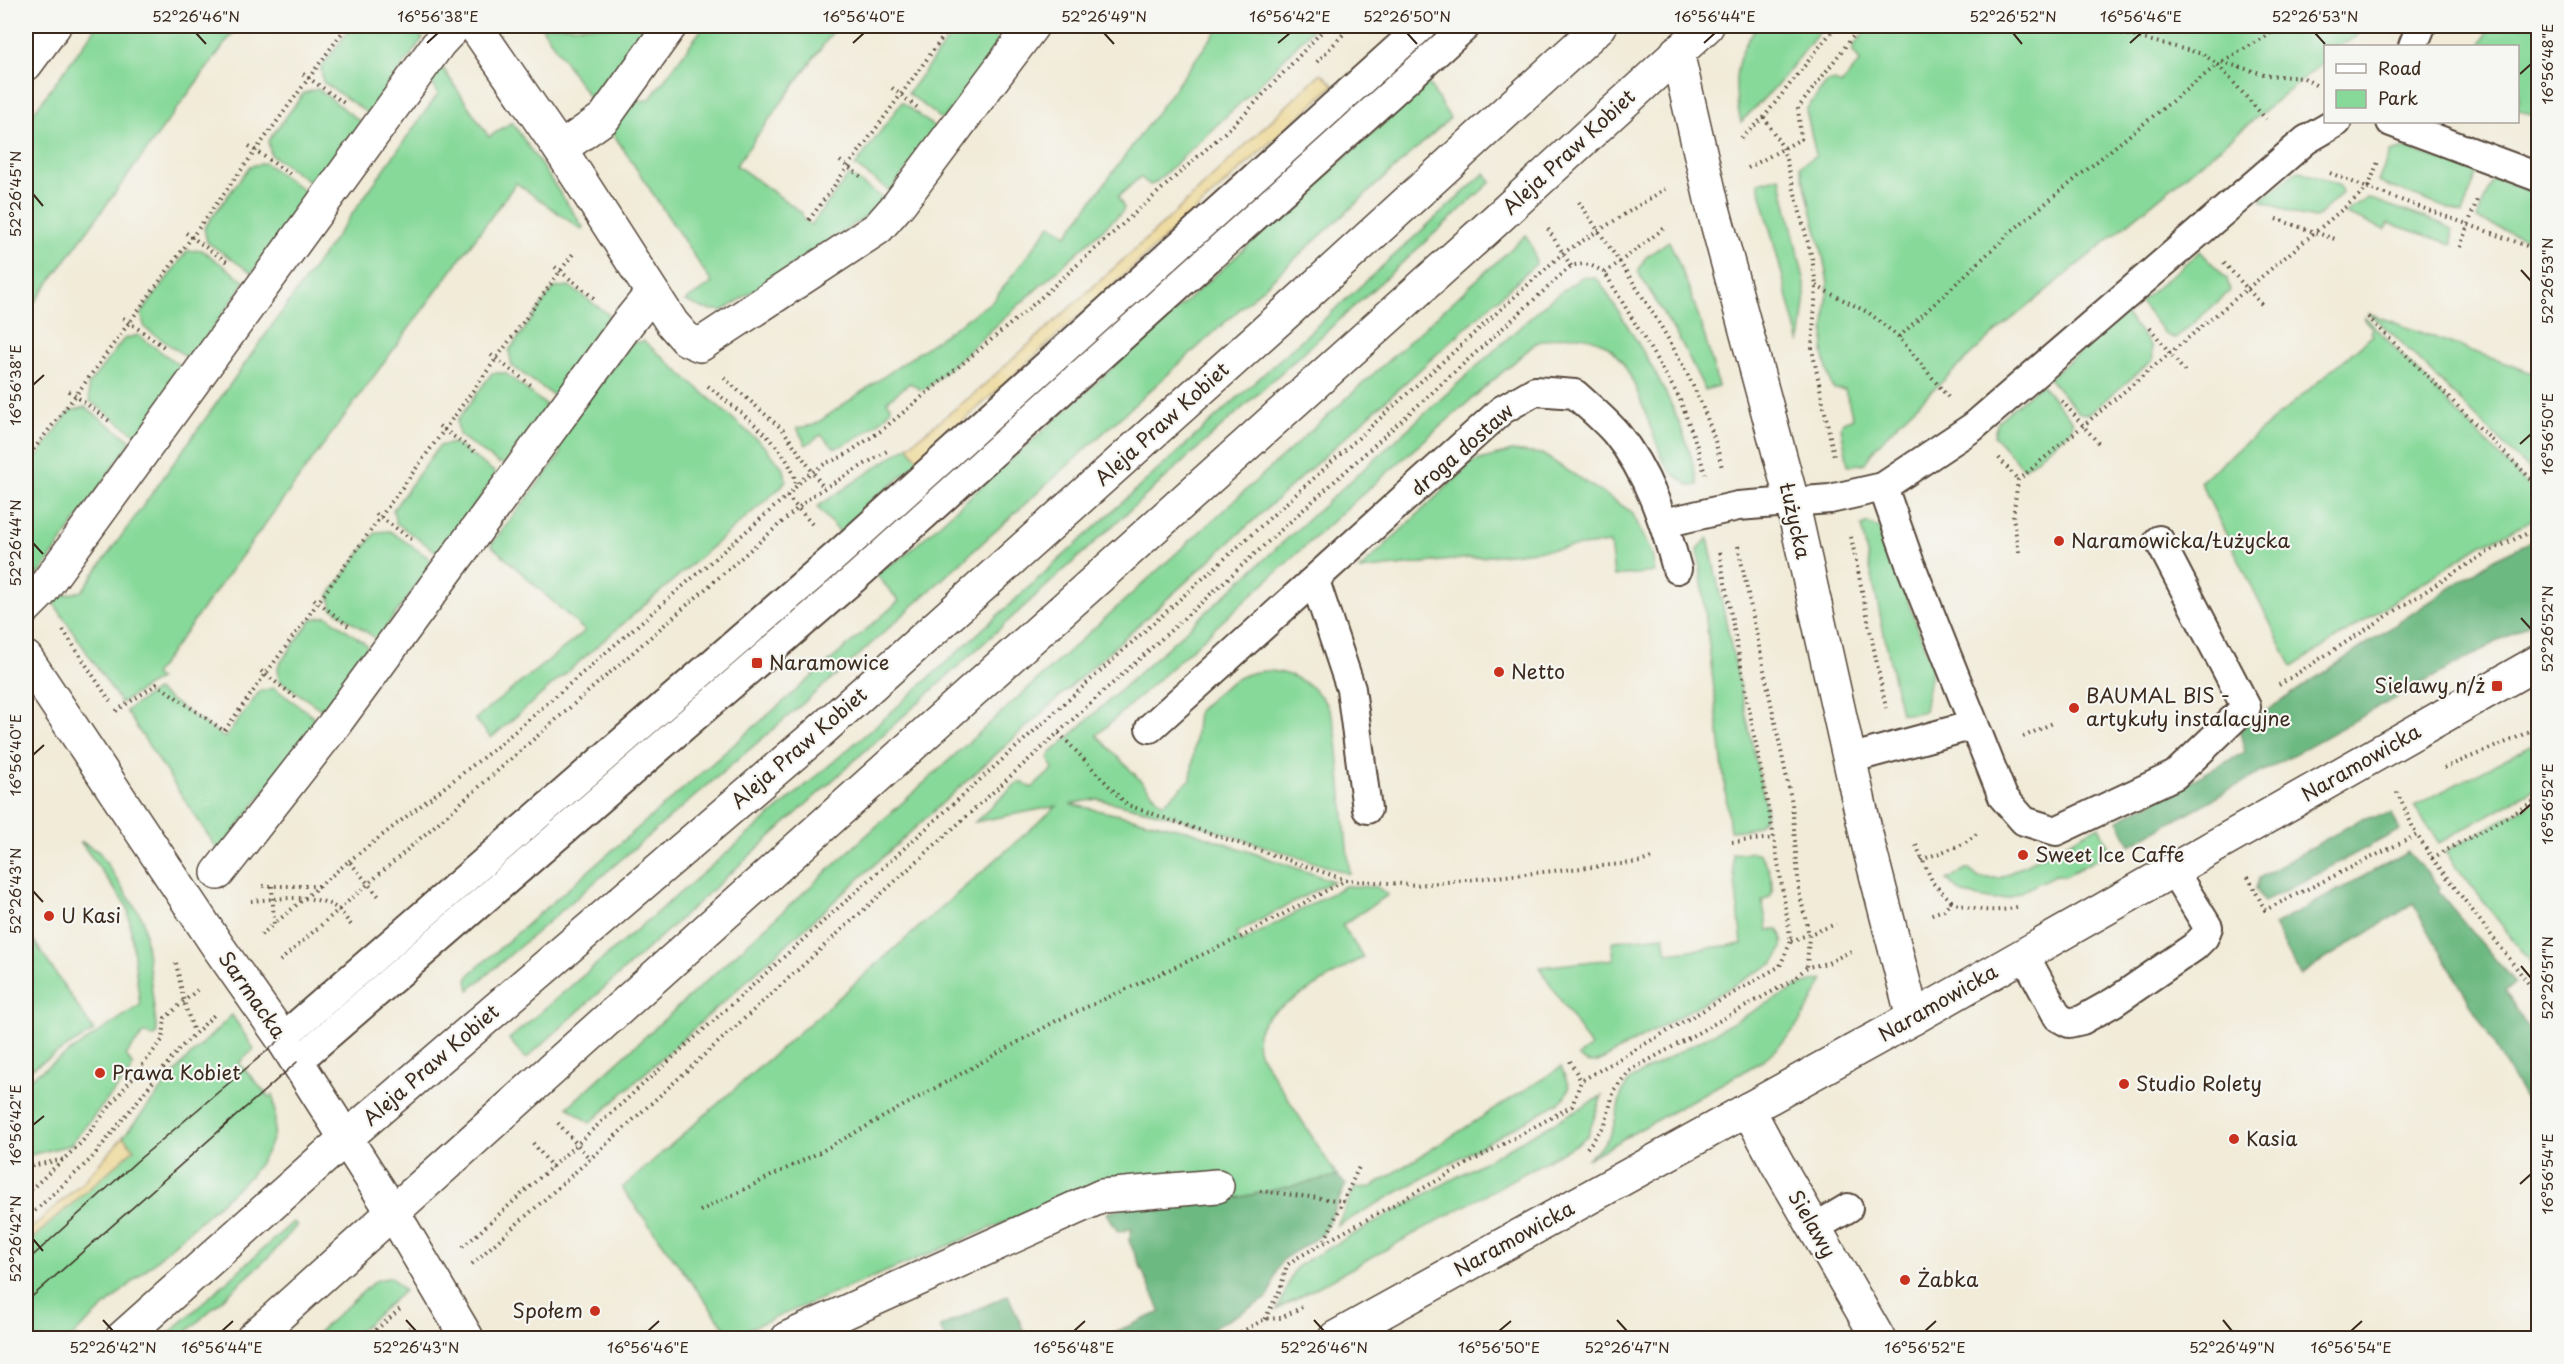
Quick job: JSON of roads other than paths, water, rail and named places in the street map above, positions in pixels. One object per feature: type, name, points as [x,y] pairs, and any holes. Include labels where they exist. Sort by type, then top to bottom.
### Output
[{"type":"street","points":[[26,64],[54,26]]},
{"type":"street","points":[[33,600],[439,43],[455,26]]},
{"type":"street","points":[[475,26],[560,149],[652,294],[686,339],[700,345],[878,228],[899,204],[1032,26]]},
{"type":"street","points":[[560,149],[604,118],[670,26]]},
{"type":"street","name":"Aleja Praw Kobiet","points":[[122,1338],[346,1137],[825,727],[1288,311],[1600,26]]},
{"type":"street","name":"Aleja Praw Kobiet","points":[[253,1338],[331,1266],[394,1214],[1485,231],[1673,39],[1707,26]]},
{"type":"street","name":"Łużycka","points":[[1673,39],[1713,208],[1792,501],[1849,759],[1913,1018]]},
{"type":"street","points":[[218,873],[333,726],[627,324],[652,294]]},
{"type":"street","name":"Sarmacka","points":[[26,658],[219,948],[290,1050],[394,1214],[467,1338]]},
{"type":"street","name":"Naramowicka","points":[[1335,1338],[1913,1018],[2538,662]]},
{"type":"street","name":"Sielawy","points":[[1748,1109],[1878,1338]]},
{"type":"street","points":[[788,1338],[1102,1196],[1217,1186]]},
{"type":"lane","points":[[290,1050],[1422,26]]},
{"type":"lane","points":[[290,1050],[857,576],[1466,26]]},
{"type":"lane","points":[[2413,45],[2421,26]]},
{"type":"lane","points":[[1664,523],[1721,510],[1792,501],[1830,499],[1883,487],[1973,427],[2306,140],[2335,123]]},
{"type":"lane","points":[[2394,123],[2538,177]]},
{"type":"lane","name":"droga dostaw","points":[[1150,728],[1502,410],[1535,391],[1575,394],[1616,433],[1643,475],[1664,523],[1677,569]]},
{"type":"lane","points":[[1883,487],[1909,561],[2003,796],[2024,821],[2056,831],[2175,775],[2246,707],[2159,540]]},
{"type":"lane","points":[[1315,581],[1351,689],[1368,809]]},
{"type":"lane","points":[[1849,759],[1974,725]]},
{"type":"lane","points":[[2024,954],[2058,1017],[2068,1023],[2082,1020],[2114,1002],[2204,937],[2208,927],[2173,870]]},
{"type":"lane","points":[[1814,1228],[1848,1208]]},
{"type":"tram line","points":[[26,1262],[137,1161],[282,1038]]},
{"type":"tram line","points":[[26,1302],[297,1062]]},
{"type":"place","name":"Naramowicka/Łużycka","points":[[2059,541]]},
{"type":"place","name":"Naramowice","points":[[757,663]]},
{"type":"place","name":"Netto","points":[[1499,672]]},
{"type":"place","name":"Sielawy n/ż","points":[[2497,686]]},
{"type":"place","name":"BAUMAL BIS - artykuły instalacyjne","points":[[2074,708]]},
{"type":"place","name":"Sweet Ice Caffe","points":[[2023,855]]},
{"type":"place","name":"U Kasi","points":[[49,916]]},
{"type":"place","name":"Prawa Kobiet","points":[[100,1073]]},
{"type":"place","name":"Studio Rolety","points":[[2124,1084]]},
{"type":"place","name":"Kasia","points":[[2234,1139]]},
{"type":"place","name":"Żabka","points":[[1905,1280]]},
{"type":"place","name":"Społem","points":[[595,1311]]}]
